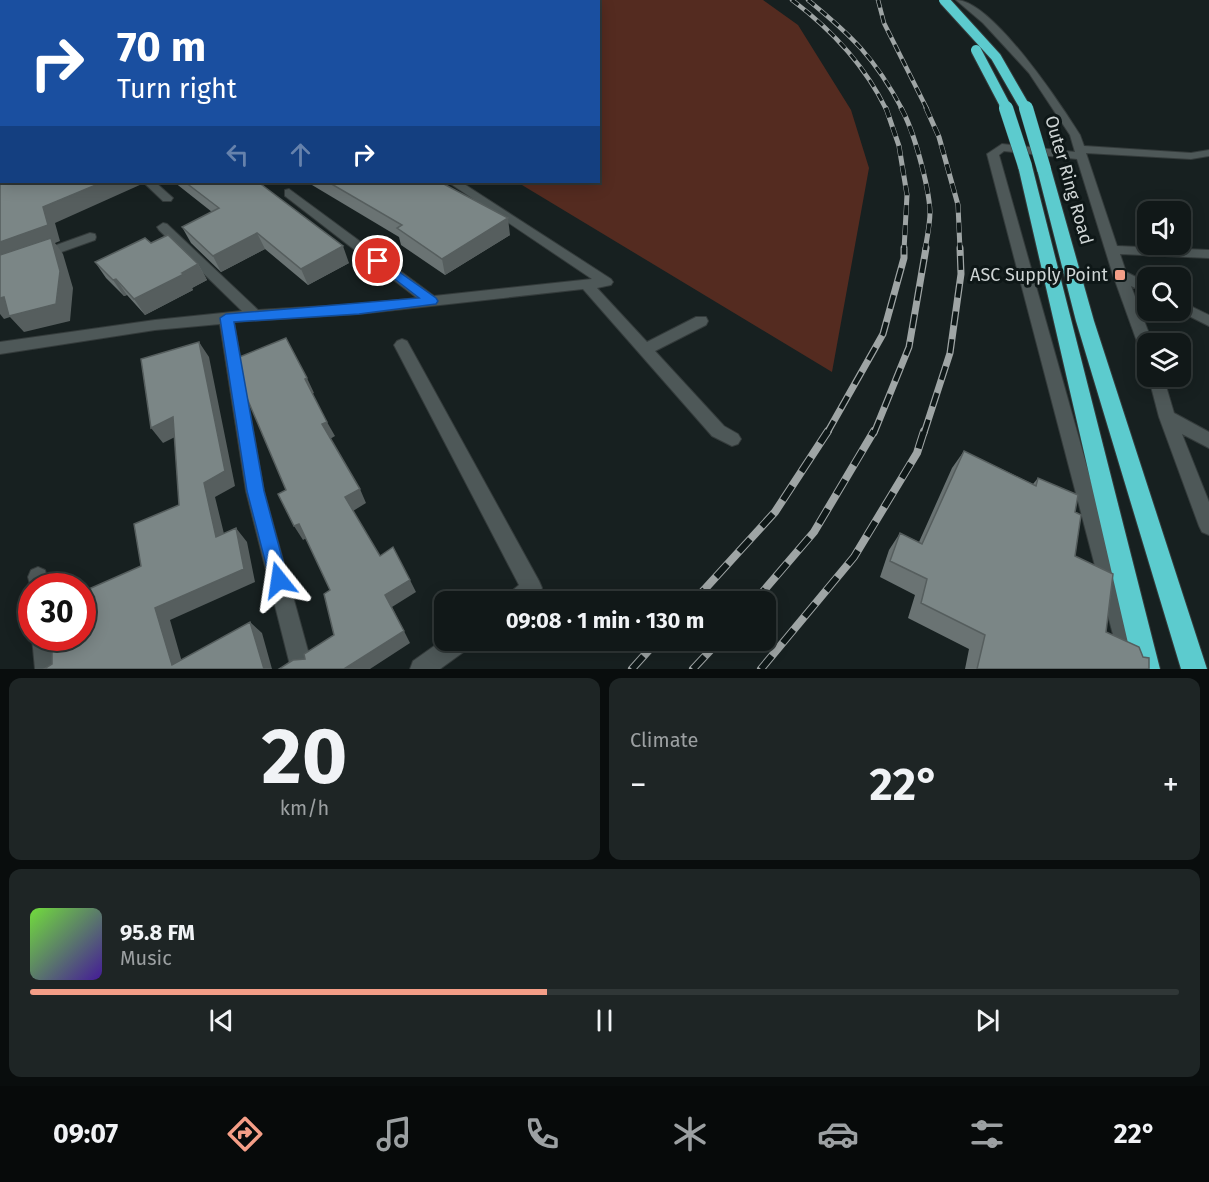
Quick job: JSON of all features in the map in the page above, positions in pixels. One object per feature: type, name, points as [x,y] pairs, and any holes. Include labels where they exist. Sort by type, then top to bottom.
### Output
[{"type":"highway","name":"Outer Ring Road","points":[[931,0],[977,50],[996,82],[1034,168],[1194,669]]},
{"type":"highway","name":"Outer Ring Road","points":[[944,0],[967,22],[1014,84],[1031,122],[1034,168],[1147,669]]},
{"type":"street","points":[[960,0],[986,21],[1033,71],[1075,135],[1079,153],[1141,333]]},
{"type":"street","points":[[1133,669],[993,154],[1002,147],[1079,153],[1191,156],[1209,153]]},
{"type":"street","points":[[150,183],[167,198]]},
{"type":"street","points":[[0,348],[226,318],[359,309],[606,282],[456,183]]},
{"type":"street","points":[[289,193],[431,301]]},
{"type":"street","points":[[163,227],[255,315]]},
{"type":"street","points":[[34,258],[90,237]]},
{"type":"street","points":[[1113,250],[1209,254]]},
{"type":"street","points":[[1120,275],[1137,284]]},
{"type":"street","points":[[586,284],[718,431],[732,439]]},
{"type":"street","points":[[1191,312],[1209,321]]},
{"type":"street","points":[[226,318],[255,491],[303,669]]},
{"type":"street","points":[[646,349],[701,321]]},
{"type":"street","points":[[402,345],[532,588],[528,591]]},
{"type":"street","points":[[1158,387],[1167,417],[1209,526]]},
{"type":"street","points":[[1167,417],[1209,441]]},
{"type":"street","points":[[44,651],[46,669]]},
{"type":"street","points":[[422,669],[446,651]]},
{"type":"shaded area","points":[[600,0],[763,0],[798,25],[851,110],[869,168],[832,372],[519,183],[600,183]]},
{"type":"building","points":[[0,183],[101,183],[43,207],[48,225],[0,242]]},
{"type":"building","points":[[186,183],[259,183],[343,246],[301,269],[257,233],[213,256],[182,227],[219,208]]},
{"type":"building","points":[[330,183],[442,183],[508,218],[442,259],[397,228],[402,225]]},
{"type":"building","points":[[168,235],[198,264],[182,273],[184,274],[134,299],[116,279],[113,280],[95,262],[145,238],[151,243]]},
{"type":"building","points":[[51,238],[60,271],[56,304],[9,316],[4,297],[0,298],[0,255]]},
{"type":"building","points":[[286,338],[327,422],[322,424],[360,489],[345,497],[380,556],[393,547],[410,580],[385,595],[404,631],[344,669],[279,669],[293,660],[305,659],[304,654],[334,635],[324,594],[330,590],[299,524],[294,526],[278,494],[286,490],[241,384],[237,358]]},
{"type":"building","points":[[199,342],[225,471],[204,483],[216,537],[236,528],[244,569],[155,608],[172,665],[250,622],[264,669],[44,669],[52,664],[52,651],[96,651],[96,586],[141,566],[134,524],[179,505],[173,417],[151,428],[141,359]]},
{"type":"building","points":[[964,451],[1036,486],[1038,478],[1078,495],[1075,512],[1081,515],[1075,556],[1113,574],[1106,632],[1139,647],[1143,657],[1149,658],[1149,669],[977,669],[985,635],[921,603],[927,579],[890,561],[900,533],[922,544]]},
{"type":"railway","points":[[792,0],[846,49],[868,77],[886,109]]},
{"type":"railway","points":[[808,0],[861,49],[882,76],[902,109]]},
{"type":"railway","points":[[878,0],[884,23],[927,109]]},
{"type":"railway","points":[[886,108],[899,146],[907,195],[904,250]]},
{"type":"railway","points":[[901,108],[916,144],[927,188],[930,217],[925,250]]},
{"type":"railway","points":[[926,108],[939,137],[958,205],[960,250]]},
{"type":"railway","points":[[874,433],[909,347],[926,248]]},
{"type":"railway","points":[[924,433],[950,353],[961,274],[960,248]]},
{"type":"railway","points":[[827,433],[883,334],[904,258],[904,250]]},
{"type":"railway","points":[[703,591],[775,512],[828,431]]},
{"type":"railway","points":[[763,591],[814,532],[874,431]]},
{"type":"railway","points":[[761,669],[854,557],[917,453],[924,431]]},
{"type":"railway","points":[[632,669],[648,651]]},
{"type":"railway","points":[[693,669],[710,651]]},
{"type":"place","name":"ASC Supply Point","points":[[1120,275]]},
{"type":"route","points":[[279,580],[255,491],[226,318],[359,309],[431,301],[378,261]]}]
